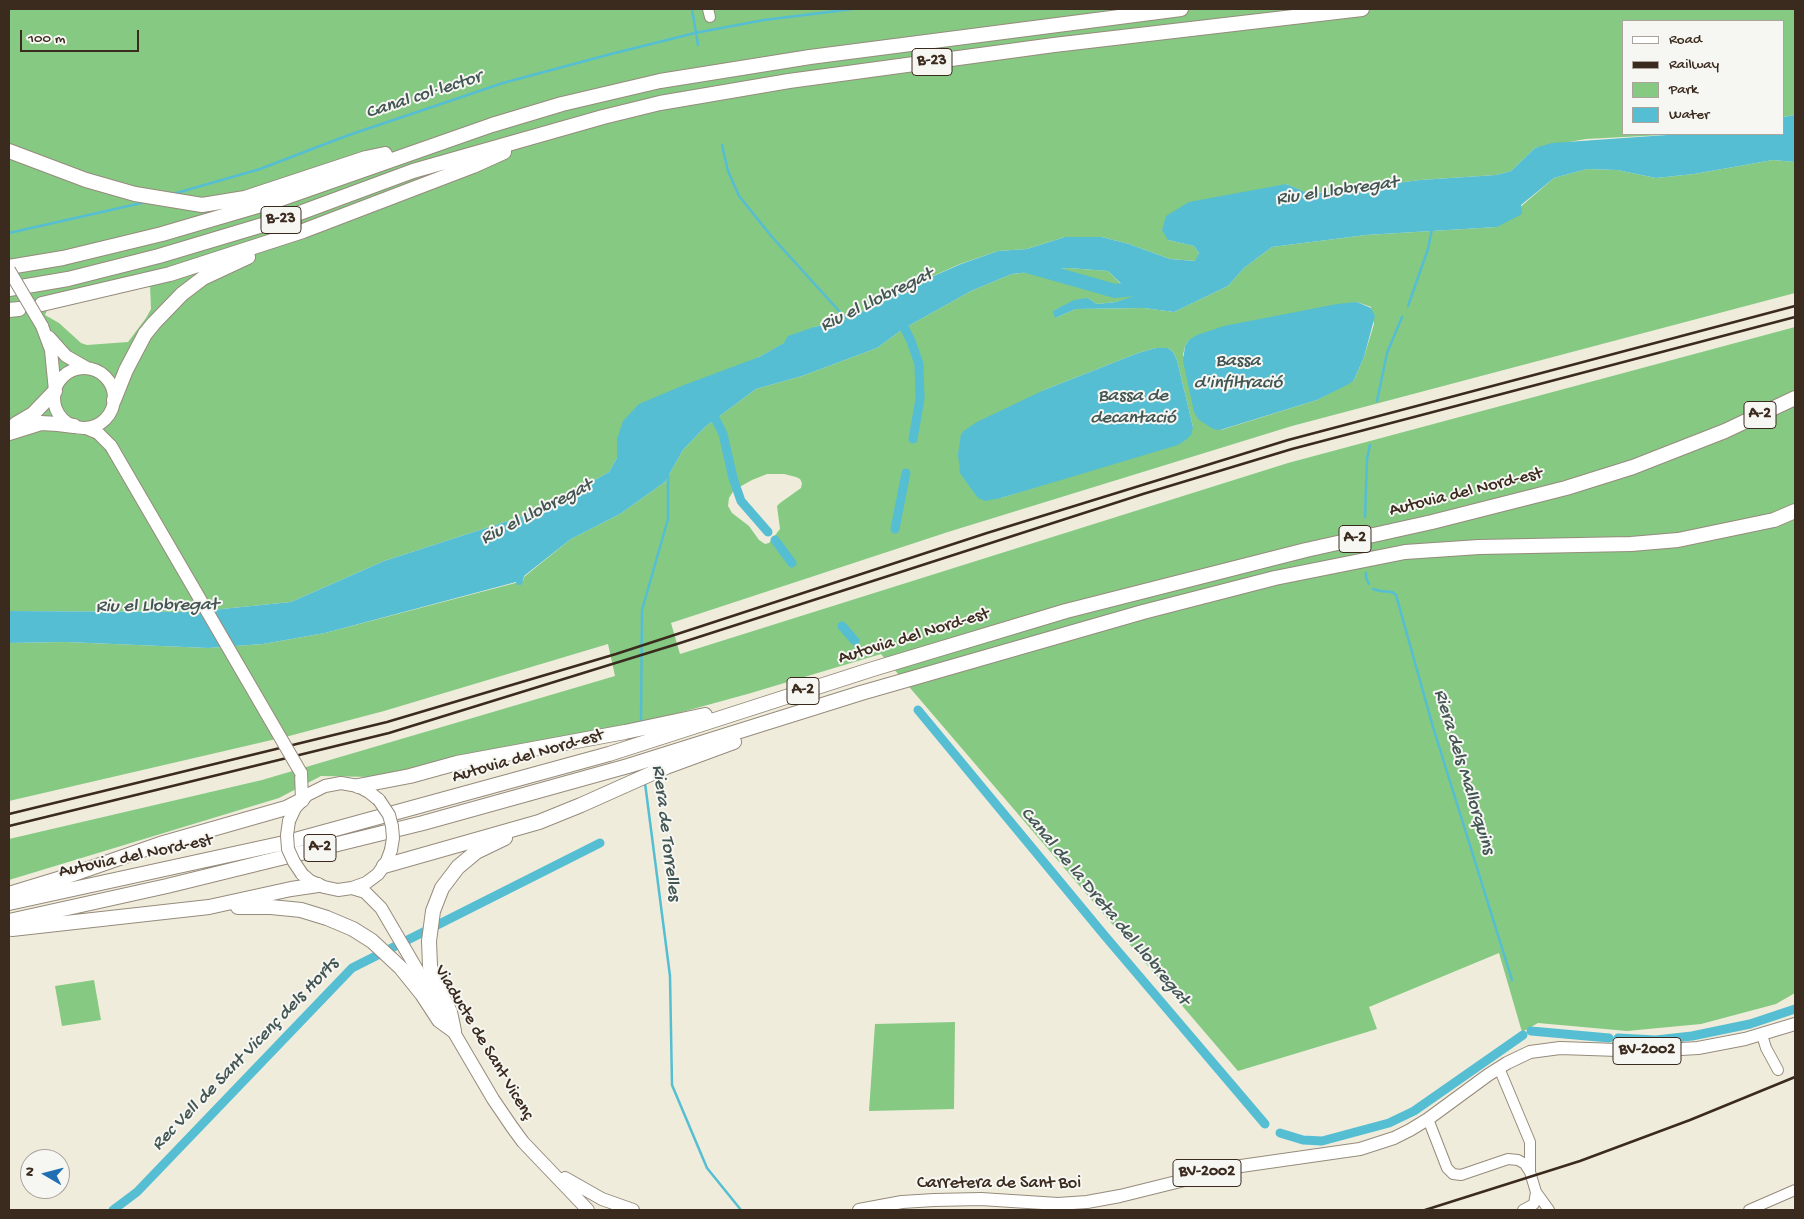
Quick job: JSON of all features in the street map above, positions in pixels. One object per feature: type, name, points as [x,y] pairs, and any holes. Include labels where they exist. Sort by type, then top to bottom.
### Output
[{"type":"highway","name":"B-23","points":[[9,269],[162,234],[278,200],[492,125],[562,104],[660,81],[810,57],[1181,9]]},
{"type":"highway","name":"B-23","points":[[9,289],[68,279],[160,256],[286,218],[413,171],[548,132],[660,103],[789,81],[1064,44],[1362,9]]},
{"type":"highway","points":[[42,304],[152,280],[303,231],[473,166],[548,132]]},
{"type":"highway","points":[[9,147],[30,160]]},
{"type":"highway","points":[[9,151],[86,180],[135,194],[202,205],[245,198],[366,158],[423,148]]},
{"type":"highway","points":[[114,400],[126,370],[145,334],[182,294],[203,278],[303,231]]},
{"type":"highway","points":[[9,427],[20,423],[33,414],[55,390]]},
{"type":"highway","name":"Autovia del Nord-est","points":[[9,903],[284,844],[626,748],[663,730],[717,712],[733,714],[873,669],[1066,611],[1306,550],[1432,522],[1566,488],[1633,467],[1725,431],[1795,398]]},
{"type":"highway","points":[[9,433],[41,423],[80,427]]},
{"type":"highway","name":"Autovia del Nord-est","points":[[9,921],[167,886],[423,823],[628,766],[666,761],[790,716],[861,693],[1144,612],[1275,578],[1405,552],[1456,548],[1631,544],[1678,540],[1774,520],[1795,511]]},
{"type":"highway","points":[[358,786],[410,776],[457,763],[625,732],[663,730]]},
{"type":"highway","points":[[454,1031],[450,1012],[433,978],[430,966],[431,922],[442,888],[458,868],[476,852],[539,822],[630,784],[666,761]]},
{"type":"highway","points":[[9,894],[169,842],[286,808],[302,800]]},
{"type":"highway","points":[[381,870],[539,822]]},
{"type":"highway","points":[[210,907],[318,885]]},
{"type":"highway","points":[[9,929],[210,907],[271,907],[301,910],[353,929],[407,966],[422,994],[440,1020],[454,1031]]},
{"type":"main road","points":[[9,269],[42,326],[66,356],[106,377],[113,388],[114,400],[108,417],[99,424],[80,427]]},
{"type":"main road","points":[[42,326],[51,350],[55,390],[54,399],[57,411],[64,420],[98,433],[111,446],[302,773],[311,780],[325,786]]},
{"type":"main road","points":[[55,390],[58,382],[67,373],[74,369],[87,368]]},
{"type":"main road","points":[[108,417],[107,426],[111,446]]},
{"type":"main road","points":[[302,773],[302,800]]},
{"type":"main road","name":"Viaducte de Sant Vicenç","points":[[381,870],[366,883],[338,890],[318,885],[302,874],[288,849],[289,821],[295,808],[310,792],[325,786],[341,783],[358,786],[379,800],[389,815],[393,838],[391,850],[381,870],[378,890],[381,908]]},
{"type":"main road","name":"Viaducte de Sant Vicenç","points":[[352,888],[366,892],[381,908],[394,929],[407,966]]},
{"type":"main road","name":"BV-2002","points":[[1428,1119],[1499,1068],[1524,1055],[1549,1049],[1665,1051],[1712,1046],[1762,1035],[1795,1024]]},
{"type":"main road","name":"Viaducte de Sant Vicenç","points":[[454,1031],[493,1099],[523,1142],[588,1210]]},
{"type":"main road","name":"Carretera de Sant Boi","points":[[859,1210],[902,1202],[934,1200],[981,1199],[1058,1204],[1087,1202],[1120,1196],[1241,1166],[1336,1153],[1371,1146],[1394,1138],[1428,1119]]},
{"type":"main road","points":[[544,1163],[573,1183],[602,1199],[634,1210]]},
{"type":"main road","points":[[568,1187],[583,1210]]},
{"type":"main road","name":"Viaducte de Sant Vicenç","points":[[568,1187],[599,1210]]},
{"type":"street","points":[[1762,1035],[1766,1048],[1778,1070]]},
{"type":"street","points":[[1499,1068],[1530,1142],[1530,1172],[1536,1192],[1550,1210]]},
{"type":"street","points":[[1428,1119],[1447,1168],[1453,1174],[1461,1175],[1513,1159],[1522,1161],[1530,1172]]},
{"type":"street","points":[[1749,1210],[1795,1190]]},
{"type":"street","points":[[1524,1210],[1534,1204],[1536,1192]]},
{"type":"green space","points":[[9,9],[1795,9],[1795,115],[1784,117],[1784,20],[1622,20],[1622,135],[1662,135],[1586,139],[1535,148],[1511,171],[1496,175],[1420,180],[1309,194],[1286,184],[1168,240],[1194,246],[1199,253],[1196,261],[1170,259],[1129,244],[1102,237],[1065,237],[1027,249],[998,251],[960,264],[877,301],[853,318],[814,327],[759,357],[617,439],[617,458],[609,472],[571,493],[554,506],[384,561],[291,602],[192,612],[9,611]],"holes":[[[150,285],[151,309],[128,342],[87,345],[81,343],[59,323],[45,315],[49,306]]]},
{"type":"green space","points":[[1773,160],[1795,162],[1795,293],[1292,426],[948,532],[671,623],[680,654],[1288,463],[1795,327],[1795,993],[1776,1004],[1701,1024],[1627,1031],[1538,1023],[1522,1032],[1499,953],[1369,1007],[1377,1029],[1238,1071],[881,654],[664,717],[372,777],[321,776],[279,798],[9,880],[9,839],[262,780],[615,676],[608,644],[384,711],[289,736],[9,801],[9,643],[66,642],[208,648],[263,644],[325,633],[523,581],[524,577],[571,539],[620,514],[665,482],[683,450],[705,427],[756,389],[802,376],[877,348],[903,329],[971,291],[1012,274],[1068,268],[1108,271],[1134,297],[1116,302],[1097,304],[1088,298],[1055,318],[1076,309],[1144,308],[1174,312],[1228,286],[1244,268],[1272,247],[1366,235],[1497,227],[1554,178],[1587,169],[1617,170],[1656,178],[1694,174]],"holes":[[[1357,302],[1371,307],[1374,324],[1364,357],[1354,380],[1317,400],[1221,430],[1183,355],[1189,340]],[[1156,348],[1168,348],[1173,352],[1177,360],[1193,427],[1087,471],[1001,498],[964,479],[959,463],[1044,390],[1138,353]],[[767,474],[784,474],[796,477],[802,483],[801,488],[777,506],[780,529],[769,543],[765,544],[759,540],[749,526],[732,513],[728,506],[729,498],[734,490]]]},
{"type":"green space","points":[[94,980],[101,1020],[62,1026],[55,986]]},
{"type":"green space","points":[[955,1022],[954,1109],[869,1111],[875,1024]]},
{"type":"water","points":[[1795,115],[1795,162],[1773,160],[1694,174],[1656,178],[1617,170],[1587,169],[1554,178],[1521,205],[1522,214],[1497,227],[1366,235],[1272,247],[1244,268],[1228,286],[1174,312],[1144,308],[1076,309],[1055,318],[1053,311],[1074,300],[1088,298],[1097,304],[1116,302],[1134,296],[1108,271],[1068,268],[1012,274],[971,291],[903,329],[877,348],[802,376],[756,389],[705,427],[683,450],[665,482],[620,514],[571,539],[524,576],[520,585],[517,585],[516,582],[325,633],[263,644],[208,648],[66,642],[9,643],[9,611],[192,612],[291,602],[384,561],[554,506],[571,493],[609,472],[617,458],[617,439],[623,421],[639,404],[759,357],[784,343],[788,336],[814,327],[853,318],[877,301],[961,264],[998,251],[1027,249],[1065,237],[1102,237],[1129,244],[1170,259],[1195,261],[1199,253],[1194,246],[1168,240],[1162,230],[1166,216],[1189,202],[1286,184],[1310,194],[1420,180],[1496,175],[1511,171],[1535,148],[1552,143],[1667,135],[1784,135],[1784,117]]},
{"type":"water","name":"Bassa d'infiltració","points":[[1357,302],[1371,308],[1375,316],[1364,357],[1354,380],[1349,384],[1317,400],[1220,430],[1213,429],[1198,419],[1194,412],[1183,361],[1185,346],[1189,340],[1197,335],[1224,326],[1337,304]]},
{"type":"water","name":"Bassa de decantació","points":[[1156,348],[1168,348],[1173,352],[1177,360],[1193,427],[1191,435],[1187,439],[1178,445],[1001,498],[985,501],[978,498],[960,473],[958,454],[961,434],[965,430],[977,422],[1044,390],[1138,353]]},
{"type":"waterway","points":[[692,9],[698,45]]},
{"type":"waterway","name":"Canal col·lector","points":[[173,194],[260,169],[346,136],[503,83],[695,33],[764,20],[853,9]]},
{"type":"waterway","points":[[722,145],[728,171],[739,196],[772,237],[849,322]]},
{"type":"waterway","name":"Canal col·lector","points":[[9,233],[146,202]]},
{"type":"waterway","name":"Riera dels Mallorquins","points":[[1408,306],[1428,249],[1432,229]]},
{"type":"waterway","name":"Riu el Llobregat","points":[[1027,266],[1115,291],[1144,288]]},
{"type":"waterway","name":"Riera dels Mallorquins","points":[[1377,401],[1387,353],[1402,317]]},
{"type":"waterway","name":"Canal de la Dreta del Llobregat","points":[[900,319],[911,341],[919,364],[920,399],[913,439]]},
{"type":"waterway","name":"Canal de la Dreta del Llobregat","points":[[711,410],[723,434],[733,478],[741,501],[768,532]]},
{"type":"waterway","name":"Riera dels Mallorquins","points":[[1365,517],[1367,459],[1370,445]]},
{"type":"waterway","name":"Canal de la Dreta del Llobregat","points":[[895,529],[906,473]]},
{"type":"waterway","name":"Riera de Torrelles","points":[[641,725],[642,610],[668,519],[668,474]]},
{"type":"waterway","name":"Canal de la Dreta del Llobregat","points":[[775,540],[792,563]]},
{"type":"waterway","name":"Riera dels Mallorquins","points":[[1366,573],[1369,584]]},
{"type":"waterway","name":"Riera dels Mallorquins","points":[[1373,589],[1392,592],[1396,595],[1433,727],[1512,980]]},
{"type":"waterway","name":"Canal de la Dreta del Llobregat","points":[[842,626],[855,641]]},
{"type":"waterway","name":"Canal de la Dreta del Llobregat","points":[[918,710],[1105,936],[1265,1124]]},
{"type":"waterway","name":"Riera de Torrelles","points":[[645,783],[670,976],[672,1085],[707,1168],[741,1210]]},
{"type":"waterway","name":"Rec Vell de Sant Vicenç dels Horts","points":[[113,1210],[137,1192],[352,968],[600,843]]},
{"type":"waterway","name":"Canal de la Dreta del Llobregat","points":[[1618,1038],[1656,1040],[1692,1036],[1750,1024],[1795,1009]]},
{"type":"waterway","name":"Canal de la Dreta del Llobregat","points":[[1531,1031],[1609,1038]]},
{"type":"waterway","name":"Canal de la Dreta del Llobregat","points":[[1280,1133],[1303,1140],[1322,1141],[1389,1123],[1414,1111],[1523,1035]]},
{"type":"railway","points":[[9,814],[387,722],[616,654],[987,533],[1288,440],[1795,306]]},
{"type":"railway","points":[[9,826],[389,733],[677,644],[1143,494],[1292,449],[1795,317]]},
{"type":"railway","points":[[1425,1210],[1580,1161],[1690,1120],[1795,1077]]}]
